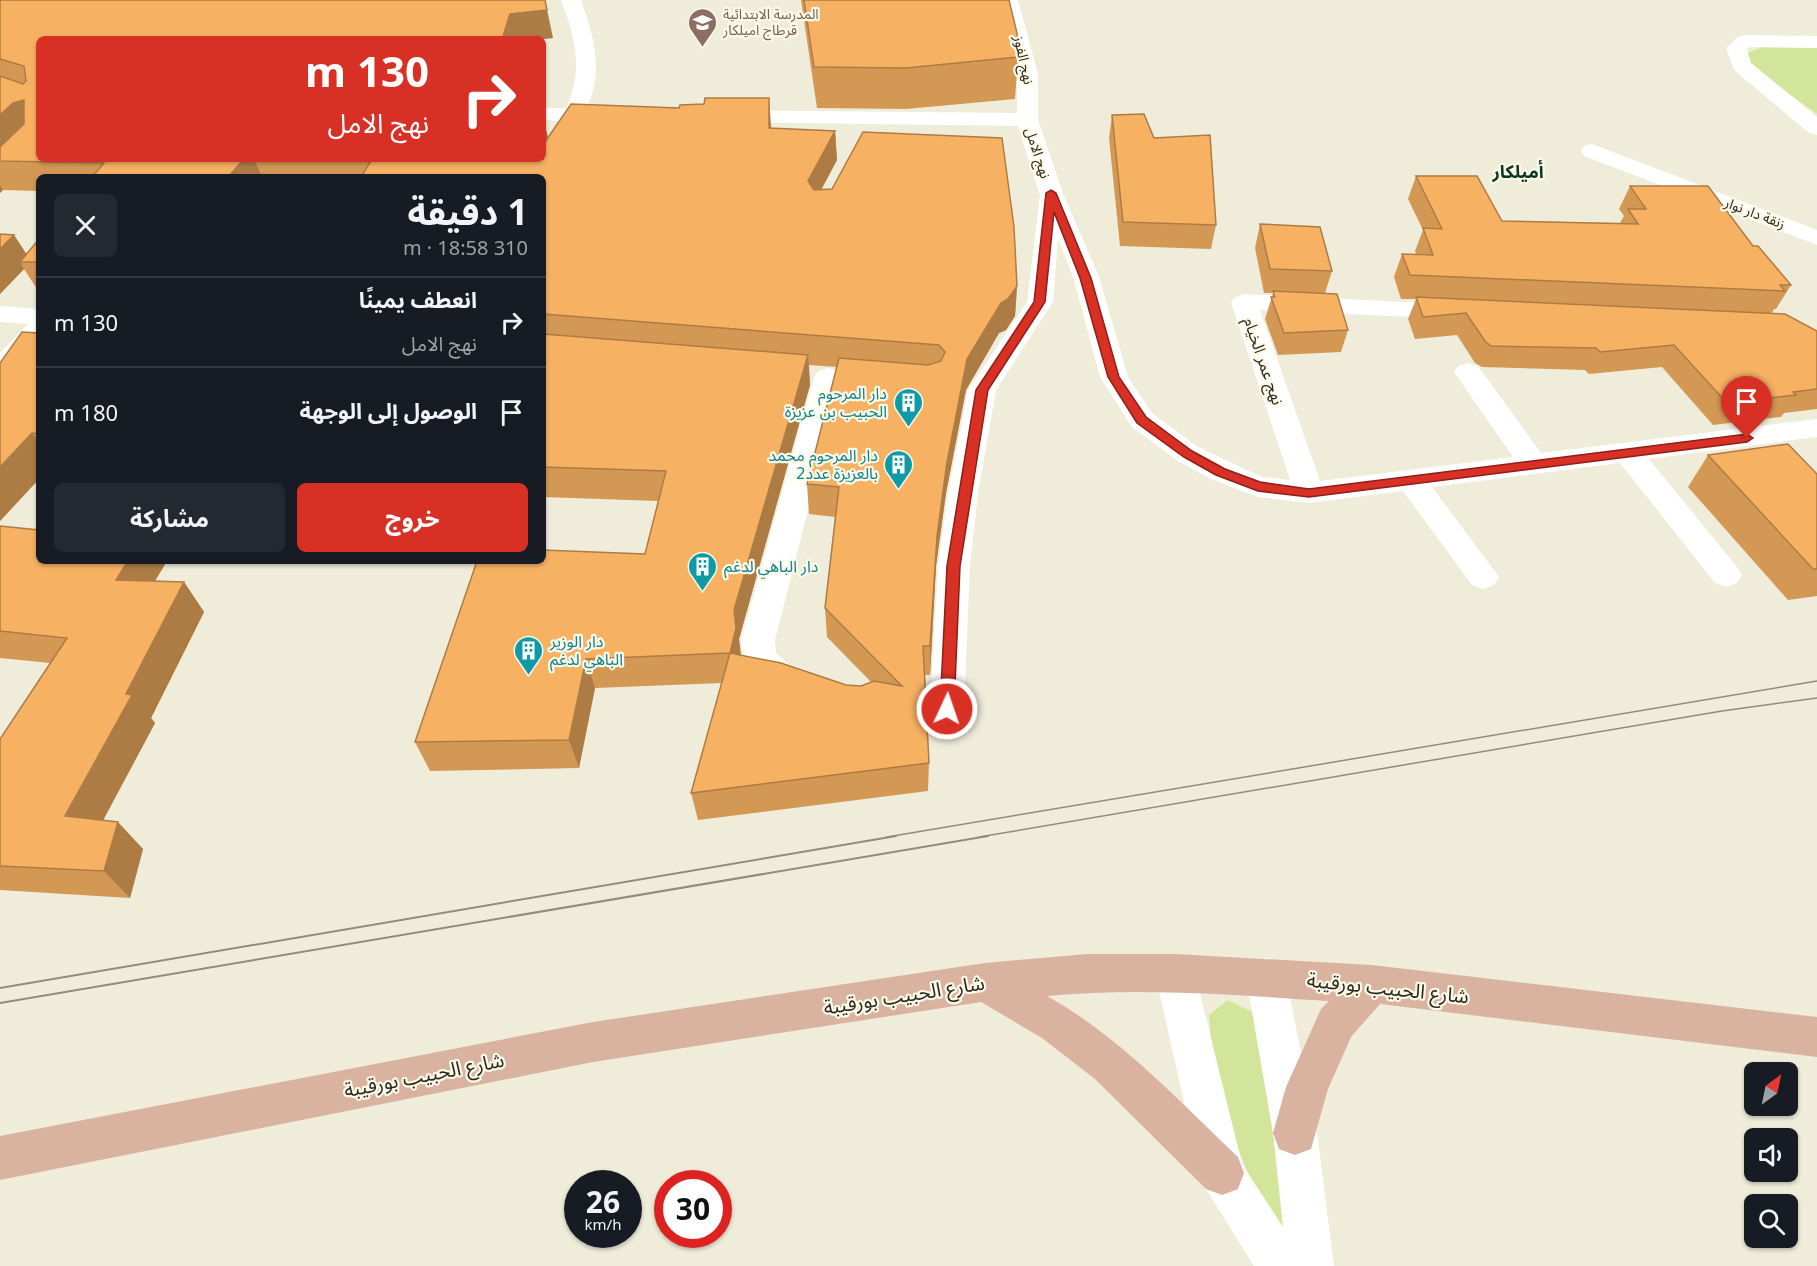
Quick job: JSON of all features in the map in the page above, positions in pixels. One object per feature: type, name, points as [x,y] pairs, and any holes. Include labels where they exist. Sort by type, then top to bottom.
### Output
[{"type":"main road","name":"شارع الحبيب بورقيبة","points":[[0,1158],[593,1042],[985,982],[1087,973],[1174,973],[1372,984],[1817,1037]]},
{"type":"main road","points":[[985,982],[1057,1023],[1110,1064],[1222,1173]]},
{"type":"main road","points":[[1295,1133],[1307,1087],[1336,1023],[1372,984]]},
{"type":"street","points":[[546,162],[583,93],[587,56],[571,0]]},
{"type":"street","name":"نهج الفوز","points":[[1008,0],[1029,73],[1031,96],[1027,120]]},
{"type":"street","points":[[1817,42],[1745,41],[1736,48],[1740,66],[1817,128]]},
{"type":"street","points":[[546,114],[633,115]]},
{"type":"street","name":"نهج الامل","points":[[704,116],[867,128],[1027,120],[1051,193],[1086,278],[1114,377],[1142,420],[1188,454],[1221,472],[1258,486],[1309,493],[1629,454],[1817,428]]},
{"type":"street","name":"زنقة دار نوار","points":[[1592,151],[1817,238]]},
{"type":"street","points":[[947,709],[954,566],[982,390],[1040,302],[1051,193]]},
{"type":"street","name":"نهج عمر الخيام","points":[[1309,493],[1245,302],[1484,312]]},
{"type":"street","points":[[0,314],[36,317]]},
{"type":"street","points":[[0,369],[36,331]]},
{"type":"street","points":[[1468,372],[1535,466]]},
{"type":"street","points":[[826,690],[776,673],[759,658],[758,640],[828,377]]},
{"type":"street","points":[[1629,454],[1726,575]]},
{"type":"street","points":[[1411,481],[1483,577]]},
{"type":"street","points":[[1174,973],[1222,1173],[1281,1266]]},
{"type":"street","points":[[1266,977],[1295,1133],[1311,1266]]},
{"type":"green space","points":[[1767,45],[1817,48],[1817,114],[1748,64],[1748,53]]},
{"type":"green space","points":[[1228,1000],[1254,1013],[1293,1260],[1252,1184],[1215,1089],[1209,1015]]},
{"type":"building","points":[[0,0],[545,0],[547,10],[510,14],[503,36],[36,36],[36,162],[0,161],[0,147],[24,124],[24,100],[13,103],[0,115],[0,76],[23,84],[26,81],[24,66],[0,59]]},
{"type":"building","points":[[804,0],[1009,0],[1017,33],[1018,57],[906,68],[814,67]]},
{"type":"building","points":[[705,98],[769,98],[769,128],[835,131],[808,181],[814,190],[832,189],[863,132],[1002,138],[1014,227],[1017,286],[1008,299],[1001,303],[967,359],[947,462],[937,536],[930,646],[923,646],[929,763],[691,793],[730,653],[781,663],[846,685],[861,686],[874,681],[902,686],[825,608],[839,487],[807,484],[839,358],[928,365],[941,361],[945,352],[939,345],[546,314],[546,174],[363,174],[370,162],[546,162],[546,141],[571,104],[679,108],[680,105],[704,104]]},
{"type":"building","points":[[1144,114],[1154,138],[1210,135],[1216,225],[1123,222],[1112,115]]},
{"type":"building","points":[[52,162],[241,162],[231,174],[95,174],[104,163]]},
{"type":"building","points":[[1416,176],[1477,176],[1502,221],[1638,224],[1628,209],[1646,209],[1630,186],[1708,186],[1753,246],[1758,246],[1791,285],[1780,285],[1785,291],[1410,275],[1402,254],[1433,255],[1423,228],[1442,229]]},
{"type":"building","points":[[1260,224],[1320,227],[1332,271],[1270,269]]},
{"type":"building","points":[[0,234],[14,235],[0,249]]},
{"type":"building","points":[[36,243],[36,262],[20,262]]},
{"type":"building","points":[[1273,291],[1337,294],[1348,330],[1284,333],[1271,297],[1275,297]]},
{"type":"building","points":[[1416,297],[1785,314],[1817,331],[1817,389],[1793,392],[1796,395],[1727,403],[1674,345],[1600,352],[1596,348],[1491,346],[1466,313],[1423,317]]},
{"type":"building","points":[[22,332],[36,333],[36,434],[32,433],[0,467],[0,363]]},
{"type":"building","points":[[546,334],[808,355],[734,610],[736,628],[730,653],[586,659],[569,740],[415,742],[476,564],[546,564],[546,550],[645,554],[666,471],[546,467]]},
{"type":"building","points":[[1788,444],[1817,474],[1817,569],[1813,569],[1708,455]]},
{"type":"building","points":[[0,526],[36,530],[36,564],[126,564],[116,580],[184,582],[126,694],[132,695],[65,816],[118,822],[104,871],[0,866],[0,739],[67,638],[0,631]]},
{"type":"tram line","points":[[887,837],[1817,681]]},
{"type":"tram line","points":[[979,837],[1722,711],[1817,698]]},
{"type":"tram line","points":[[0,988],[896,836]]},
{"type":"tram line","points":[[0,1003],[988,836]]},
{"type":"place","name":"المدرسة الابتدائية قرطاج اميلكار","points":[[702,48]]},
{"type":"place","name":"دار المرحوم الحبيب بن عزيزة","points":[[908,428]]},
{"type":"place","name":"دار المرحوم محمد بالعزيزة عدد2","points":[[899,490]]},
{"type":"place","name":"دار الباهي لدغم","points":[[703,592]]},
{"type":"place","name":"دار الوزير الباهي لدغم","points":[[529,676]]},
{"type":"district","name":"أميلكار","points":[[1518,172]]},
{"type":"route","points":[[947,709],[954,566],[963,493],[982,390],[1040,302],[1051,193],[1086,278],[1114,377],[1142,420],[1188,454],[1221,472],[1258,486],[1309,493],[1747,438]]}]
